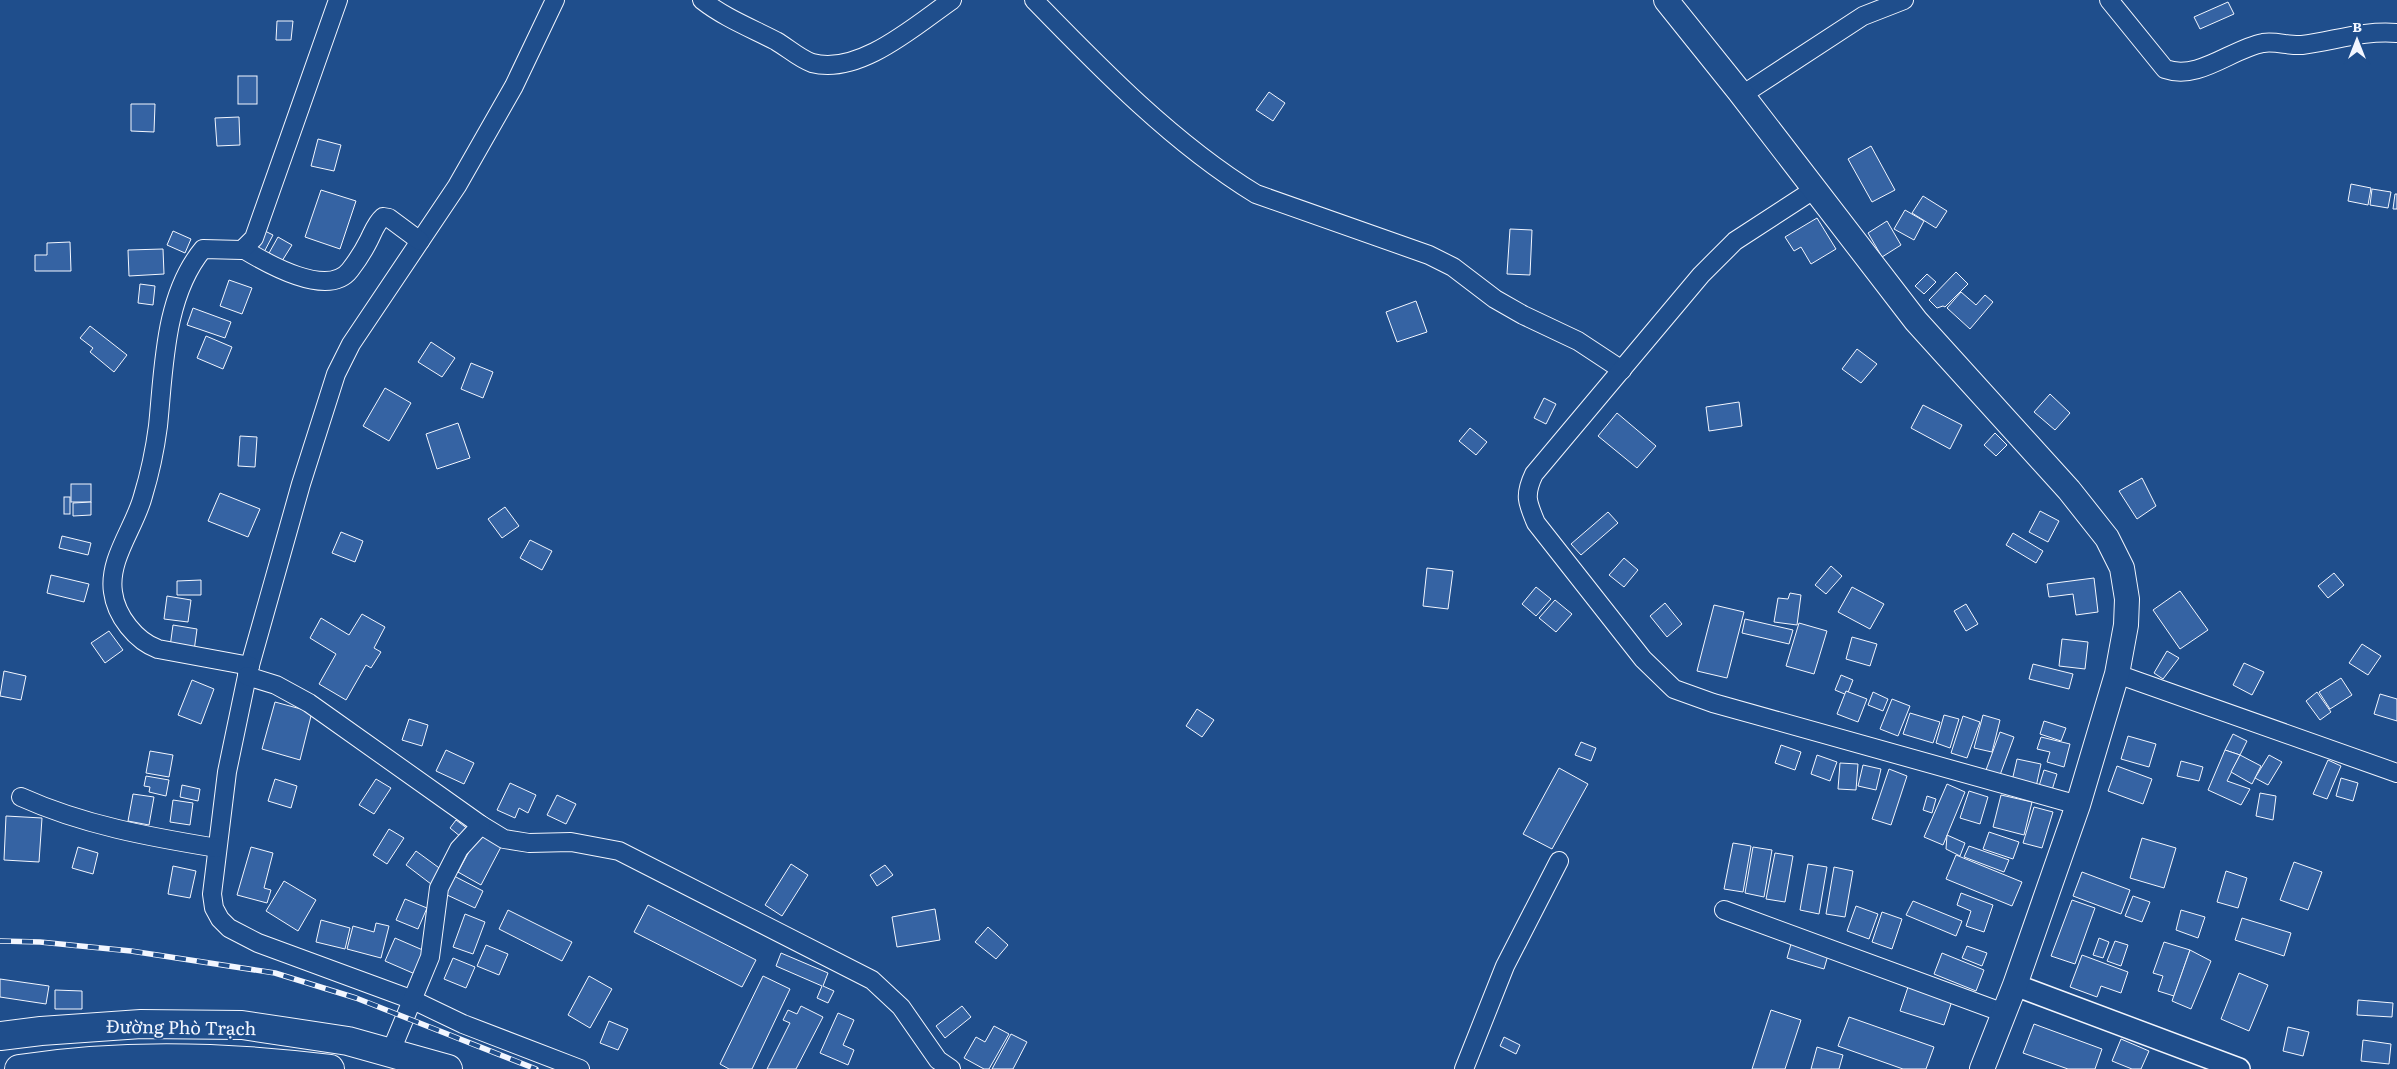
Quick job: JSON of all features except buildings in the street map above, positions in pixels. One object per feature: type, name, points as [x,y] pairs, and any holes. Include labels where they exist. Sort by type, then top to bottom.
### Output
[{"type":"highway","name":"Đường Phò Trạch","points":[[0,1036],[41,1031],[141,1024],[242,1025],[348,1041],[391,1051],[448,1069]]},
{"type":"highway","name":"Đường Phò Trạch","points":[[19,1069],[52,1064],[190,1063],[258,1060],[330,1069]]},
{"type":"main road","points":[[1666,0],[1742,95],[1916,321],[2069,490],[2106,538],[2122,568],[2127,599],[2126,625],[2117,674],[2078,805],[2015,985],[1982,1069]]},
{"type":"street","points":[[243,249],[254,238],[338,0]]},
{"type":"street","points":[[555,0],[514,86],[457,186],[351,344],[336,374],[300,484],[249,671],[228,772],[216,848],[212,894],[214,908],[220,919],[229,928],[258,943],[413,1000],[463,1024],[580,1069]]},
{"type":"street","points":[[702,0],[735,22],[777,42],[810,62],[823,65],[840,64],[856,60],[893,41],[952,0]]},
{"type":"street","points":[[1034,0],[1089,57],[1199,154],[1256,194],[1429,255],[1453,267],[1495,299],[1523,315],[1578,341],[1622,370]]},
{"type":"street","points":[[1742,95],[1862,16],[1904,0]]},
{"type":"street","points":[[2109,0],[2165,69],[2176,73],[2190,71],[2265,43],[2299,45],[2361,33],[2397,33]]},
{"type":"street","points":[[1815,189],[1735,241],[1701,275],[1534,474],[1528,488],[1528,503],[1542,531],[1644,659],[1674,689],[1713,703],[2078,805]]},
{"type":"street","points":[[420,241],[389,218],[383,217],[348,272],[337,279],[325,280],[308,279],[281,271],[243,249],[203,249],[196,258],[179,295],[164,353],[158,427],[143,499],[122,548],[113,575],[112,592],[122,618],[147,645],[249,671],[309,703],[481,825],[504,839],[529,843],[571,842],[619,851],[872,980],[901,1007],[938,1060],[951,1069]]},
{"type":"street","points":[[2117,674],[2397,774]]},
{"type":"street","points":[[21,797],[44,808],[110,827],[154,838],[216,848]]},
{"type":"street","points":[[391,1051],[430,957],[439,888],[459,848],[481,825]]},
{"type":"street","points":[[1464,1069],[1505,966],[1560,860]]},
{"type":"street","points":[[1724,910],[2004,1013]]},
{"type":"street","points":[[2015,985],[2239,1069]]},
{"type":"railway","points":[[0,941],[40,942],[131,951],[275,973],[356,998],[536,1069]]}]
